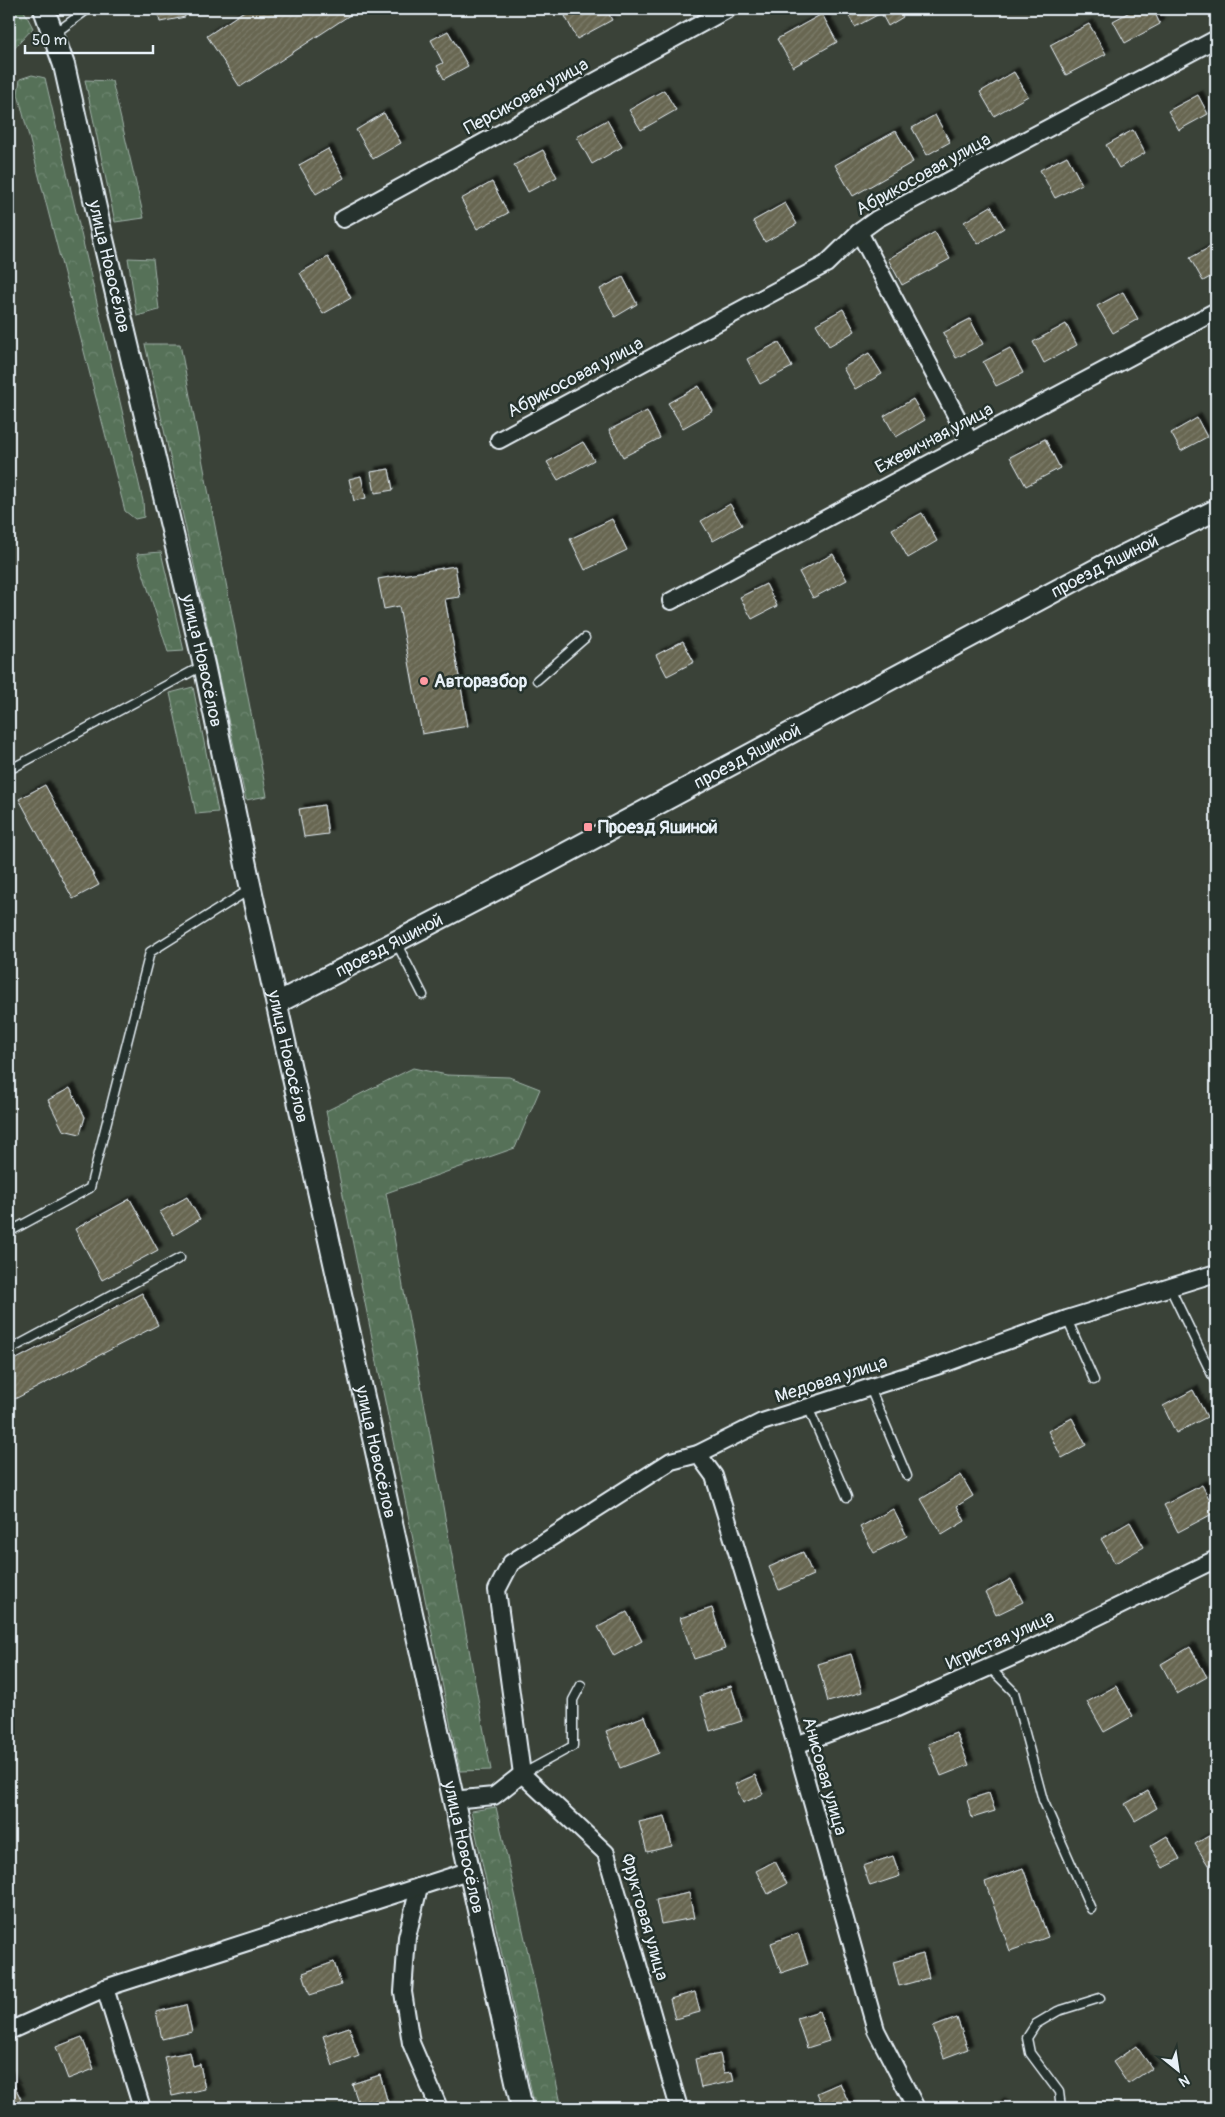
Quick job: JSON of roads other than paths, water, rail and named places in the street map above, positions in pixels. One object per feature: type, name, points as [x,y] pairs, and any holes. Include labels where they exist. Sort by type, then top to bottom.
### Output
[{"type":"street","name":"улица Новосёлов","points":[[44,9],[64,65],[102,235],[204,665],[250,889],[277,1003],[452,1800],[522,2108]]},
{"type":"street","name":"Персиковая улица","points":[[343,219],[728,9]]},
{"type":"street","name":"Абрикосовая улица","points":[[499,440],[826,264],[859,232],[877,219],[1216,39]]},
{"type":"street","points":[[859,232],[970,442]]},
{"type":"street","name":"Ежевичная улица","points":[[672,602],[1216,311]]},
{"type":"street","name":"проезд Яшиной","points":[[277,1003],[540,867],[1106,564],[1216,510]]},
{"type":"street","name":"Медовая улица","points":[[522,1774],[497,1590],[511,1563],[671,1461],[698,1454],[762,1422],[943,1364],[1067,1319],[1216,1273]]},
{"type":"street","name":"Анисовая улица","points":[[698,1454],[714,1476],[796,1745],[876,2030],[916,2108]]},
{"type":"street","name":"Игристая улица","points":[[796,1745],[897,1708],[989,1668],[1216,1558]]},
{"type":"street","points":[[452,1800],[494,1796],[522,1774]]},
{"type":"street","name":"Фруктовая улица","points":[[522,1774],[606,1853],[679,2108]]},
{"type":"street","points":[[9,2032],[105,1988],[468,1871]]},
{"type":"street","points":[[419,1887],[407,1937],[403,1992],[411,2043],[439,2108]]},
{"type":"street","points":[[105,1988],[142,2108]]},
{"type":"lane","points":[[54,34],[88,9]]},
{"type":"lane","points":[[537,680],[585,638]]},
{"type":"lane","points":[[9,770],[204,665]]},
{"type":"lane","points":[[9,1232],[90,1188],[150,952],[250,889]]},
{"type":"lane","points":[[396,942],[423,994]]},
{"type":"lane","points":[[9,1350],[180,1258]]},
{"type":"lane","points":[[1169,1286],[1216,1384]]},
{"type":"lane","points":[[1067,1319],[1094,1380]]},
{"type":"lane","points":[[870,1388],[907,1476]]},
{"type":"lane","points":[[808,1407],[847,1496]]},
{"type":"lane","points":[[989,1668],[1014,1692],[1043,1800],[1091,1909]]},
{"type":"lane","points":[[522,1774],[573,1746],[573,1700],[581,1685]]},
{"type":"lane","points":[[1061,2108],[1059,2092],[1030,2053],[1027,2038],[1036,2024],[1058,2011],[1100,1998]]},
{"type":"place","name":"Авторазбор","points":[[424,681]]},
{"type":"place","name":"Проезд Яшиной","points":[[588,827]]}]
